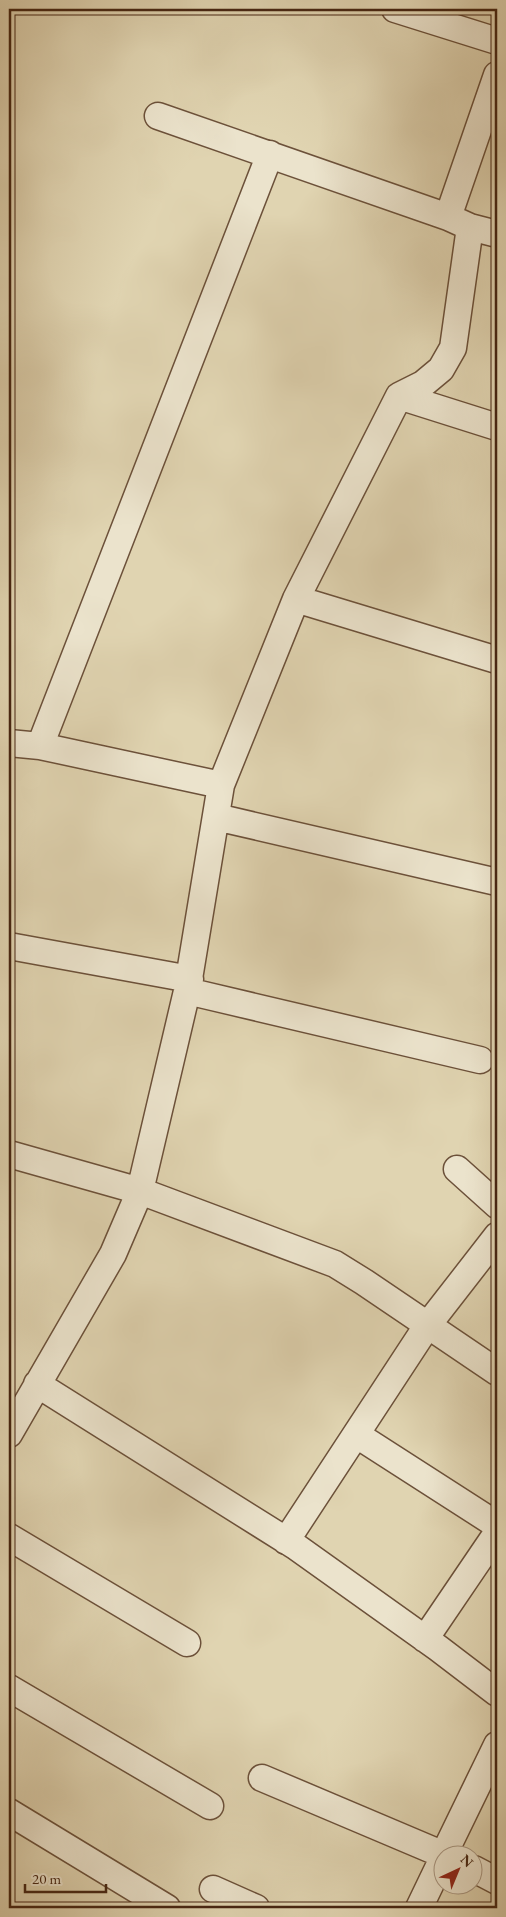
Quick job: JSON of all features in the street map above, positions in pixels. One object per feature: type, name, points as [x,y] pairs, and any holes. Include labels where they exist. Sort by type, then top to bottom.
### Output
[{"type":"street","points":[[395,9],[497,41]]},
{"type":"street","points":[[9,1434],[113,1254],[140,1191],[188,985],[221,786],[296,599],[399,396],[423,384],[441,369],[453,348],[459,222],[497,75]]},
{"type":"street","points":[[158,116],[497,234]]},
{"type":"street","points":[[40,746],[270,154]]},
{"type":"street","points":[[399,396],[497,427]]},
{"type":"street","points":[[296,599],[497,660]]},
{"type":"street","points":[[9,744],[40,746],[221,786]]},
{"type":"street","points":[[216,817],[497,882]]},
{"type":"street","points":[[9,946],[188,985],[480,1060]]},
{"type":"street","points":[[9,1154],[140,1191],[335,1264],[497,1372]]},
{"type":"street","points":[[457,1169],[497,1205]]},
{"type":"street","points":[[286,1541],[427,1326],[497,1236]]},
{"type":"street","points":[[37,1384],[286,1541],[497,1693]]},
{"type":"street","points":[[357,1435],[497,1525]]},
{"type":"street","points":[[424,1639],[497,1533]]},
{"type":"street","points":[[9,1536],[187,1642]]},
{"type":"street","points":[[9,1688],[210,1806]]},
{"type":"street","points":[[449,1844],[497,1745]]},
{"type":"street","points":[[262,1778],[434,1851]]},
{"type":"street","points":[[9,1812],[167,1908]]},
{"type":"street","points":[[484,1874],[497,1881]]},
{"type":"street","points":[[419,1908],[434,1876]]},
{"type":"street","points":[[213,1889],[256,1908]]}]
